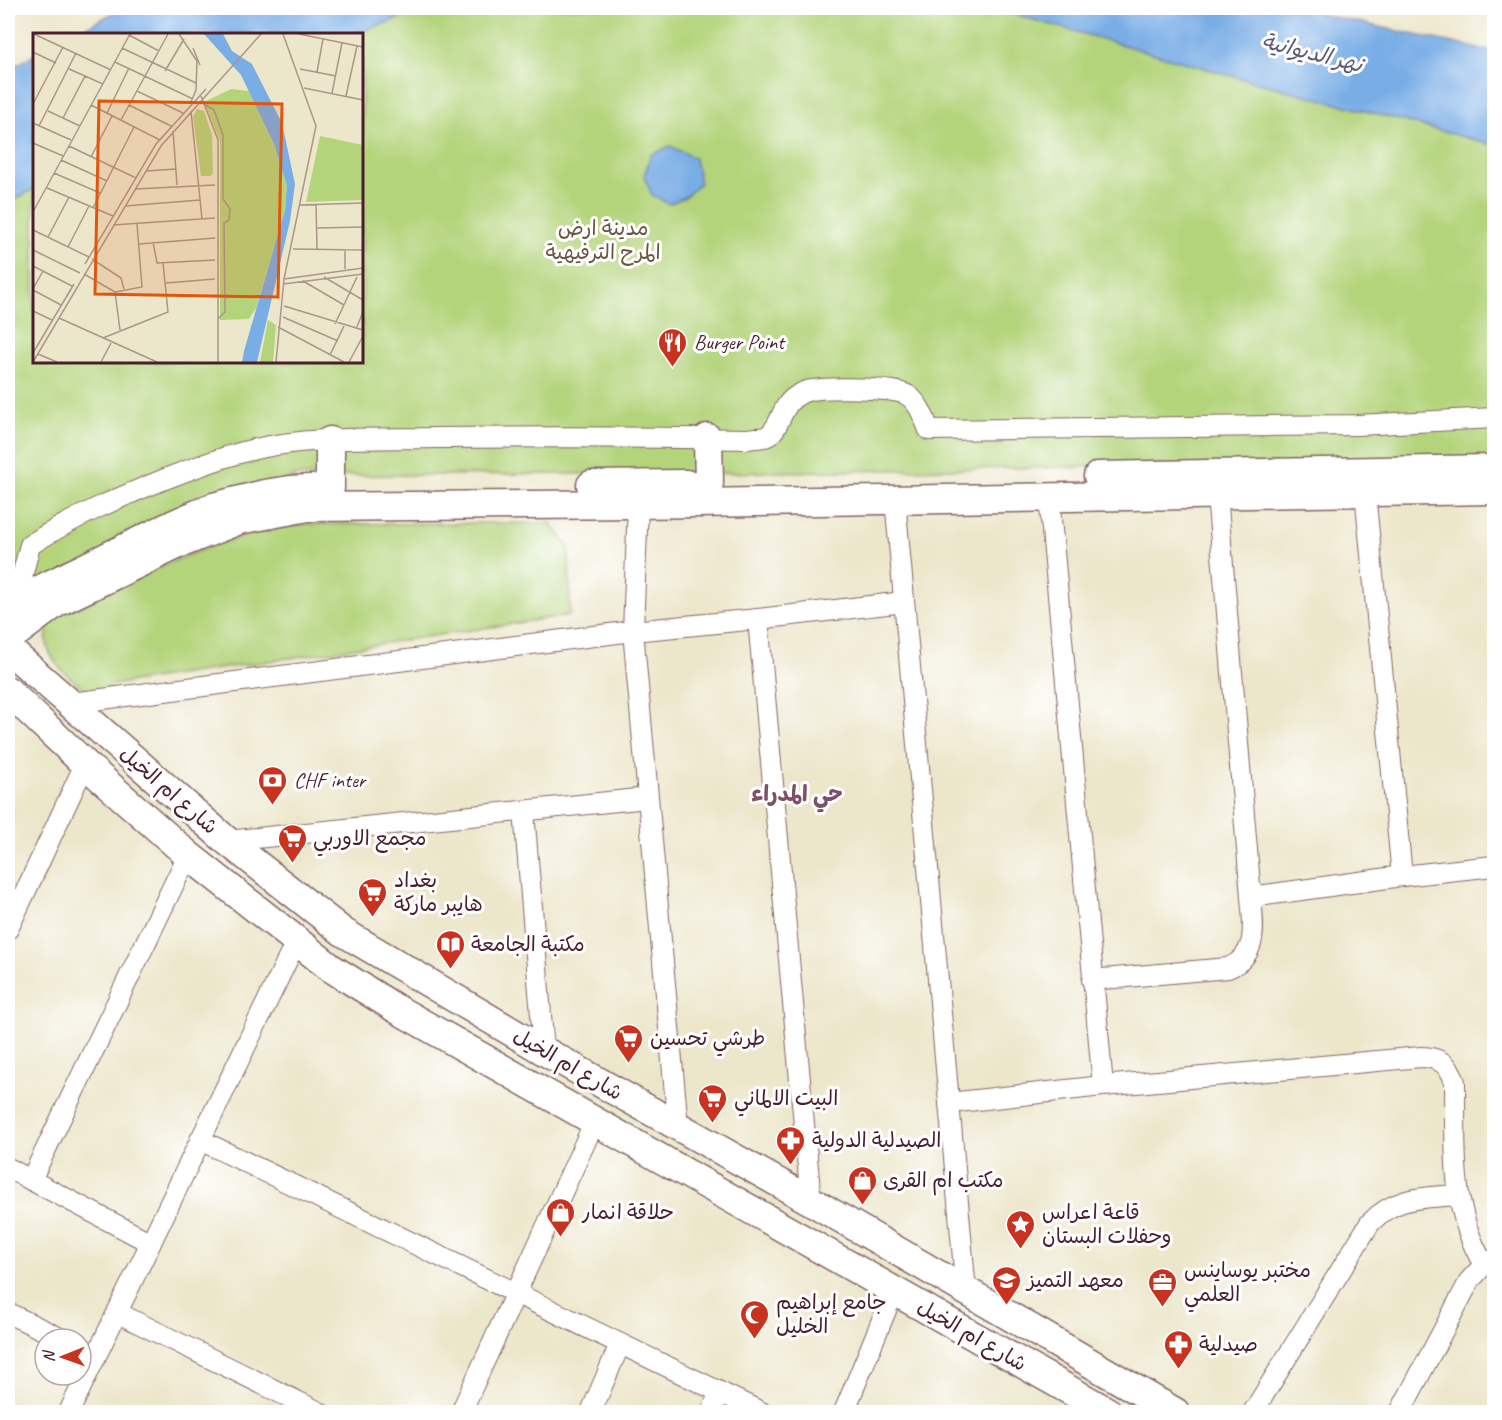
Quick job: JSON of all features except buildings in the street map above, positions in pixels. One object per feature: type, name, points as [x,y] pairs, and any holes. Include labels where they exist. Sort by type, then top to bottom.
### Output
[{"type":"main road","points":[[708,438],[709,483]]},
{"type":"main road","points":[[330,441],[330,488]]},
{"type":"main road","points":[[12,602],[213,507],[264,494],[330,488],[1494,469]]},
{"type":"main road","points":[[8,639],[45,609],[179,544],[239,520],[308,507],[1494,490]]},
{"type":"main road","points":[[45,609],[37,618],[33,630],[33,645],[36,663],[46,682]]},
{"type":"main road","name":"شارع ام الخيل","points":[[8,649],[227,841],[343,932],[544,1051],[811,1202],[1175,1413]]},
{"type":"main road","name":"شارع ام الخيل","points":[[8,691],[85,764],[188,855],[331,968],[386,1002],[1108,1413]]},
{"type":"main road","points":[[8,707],[62,741]]},
{"type":"street","points":[[12,602],[30,544],[87,512],[194,468],[252,449],[330,441],[610,437],[747,439],[767,436],[777,426],[782,411],[793,399],[806,391],[823,389],[892,389],[908,395],[920,409],[928,430],[1357,425],[1494,418]]},
{"type":"street","points":[[1365,492],[1402,876]]},
{"type":"street","points":[[1092,980],[1221,969],[1236,964],[1248,954],[1253,938],[1217,494]]},
{"type":"street","points":[[1049,497],[1103,1086]]},
{"type":"street","points":[[895,499],[966,1292]]},
{"type":"street","points":[[638,504],[633,631],[678,1127]]},
{"type":"street","points":[[71,703],[633,631],[904,602]]},
{"type":"street","points":[[758,619],[811,1202]]},
{"type":"street","points":[[8,929],[85,764]]},
{"type":"street","points":[[227,841],[647,798]]},
{"type":"street","points":[[524,812],[544,1051]]},
{"type":"street","points":[[31,1180],[188,855]]},
{"type":"street","points":[[1251,897],[1494,866]]},
{"type":"street","points":[[93,1346],[117,1313],[296,942]]},
{"type":"street","points":[[949,1103],[1103,1086],[1421,1057],[1437,1059],[1449,1068],[1455,1082],[1458,1195],[1468,1234],[1489,1262],[1470,1280],[1400,1413]]},
{"type":"street","points":[[462,1413],[595,1121]]},
{"type":"street","points":[[201,1140],[761,1413]]},
{"type":"street","points":[[8,1168],[151,1242]]},
{"type":"street","points":[[1253,1413],[1370,1223],[1386,1208],[1397,1203],[1458,1195]]},
{"type":"street","points":[[844,1413],[894,1291]]},
{"type":"street","points":[[8,1313],[37,1327]]},
{"type":"street","points":[[117,1313],[319,1413]]},
{"type":"street","points":[[591,1413],[620,1344]]},
{"type":"street","points":[[69,1413],[78,1387]]},
{"type":"street","points":[[711,1413],[720,1393]]},
{"type":"green space","name":"مدينة ارض المرح الترفيهية","points":[[428,8],[995,8],[1494,145],[1494,460],[719,473],[296,476],[8,595],[8,203],[33,190],[33,363],[363,363],[363,33],[357,33]]},
{"type":"green space","points":[[551,523],[569,548],[570,615],[112,685],[97,697],[66,674],[51,655],[47,644],[47,632],[51,619],[177,560],[242,537],[310,524]]},
{"type":"water","points":[[123,8],[428,8],[357,33],[75,33]]},
{"type":"water","name":"نهر الديوانية","points":[[992,8],[1293,8],[1494,52],[1494,145],[1233,76]]},
{"type":"water","points":[[33,56],[33,190],[8,203],[8,70]]},
{"type":"water","points":[[670,146],[695,158],[700,183],[685,197],[669,204],[652,195],[644,176],[651,155]]},
{"type":"place","name":"Burger Point","points":[[673,368]]},
{"type":"place","name":"CHF inter","points":[[273,806]]},
{"type":"place","name":"مجمع الاوربي","points":[[292,864]]},
{"type":"place","name":"بغداد هايبر ماركة","points":[[373,918]]},
{"type":"place","name":"مكتبة الجامعة","points":[[450,970]]},
{"type":"place","name":"طرشي تحسين","points":[[629,1064]]},
{"type":"place","name":"البيت الالماني","points":[[713,1124]]},
{"type":"place","name":"الصيدلية الدولية","points":[[791,1166]]},
{"type":"place","name":"مكتب ام القرى","points":[[862,1206]]},
{"type":"place","name":"حلاقة انمار","points":[[561,1238]]},
{"type":"place","name":"قاعة اعراس وحفلات البستان","points":[[1021,1250]]},
{"type":"place","name":"معهد التميز","points":[[1006,1306]]},
{"type":"place","name":"مختبر يوساينس العلمي","points":[[1163,1308]]},
{"type":"place","name":"جامع إبراهيم الخليل","points":[[755,1340]]},
{"type":"place","name":"صيدلية","points":[[1178,1370]]},
{"type":"district","name":"حي المدراء","points":[[797,794]]}]
